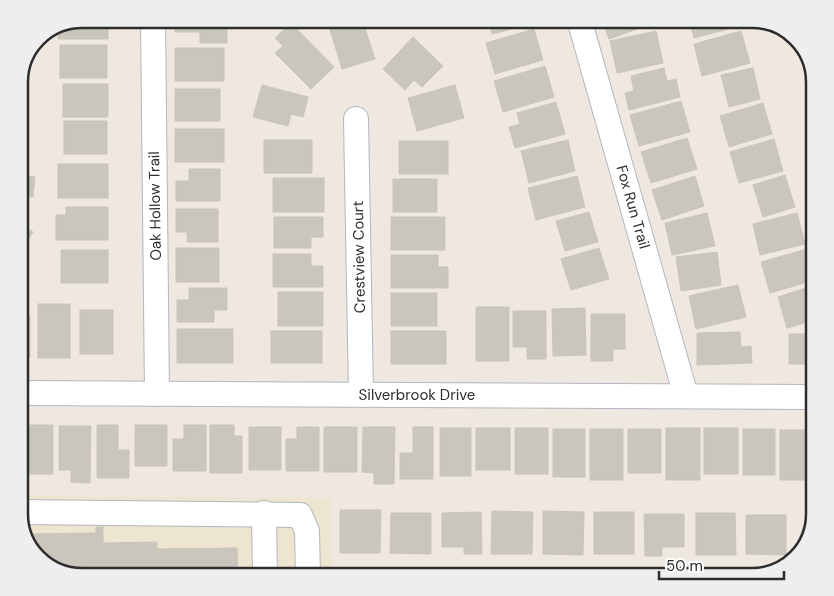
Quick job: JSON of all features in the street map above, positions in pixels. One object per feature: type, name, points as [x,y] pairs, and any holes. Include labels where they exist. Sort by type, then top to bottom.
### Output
[{"type":"street","name":"Oak Hollow Trail","points":[[153,28],[157,394]]},
{"type":"street","name":"Fox Run Trail","points":[[582,28],[686,396]]},
{"type":"street","name":"Crestview Court","points":[[356,119],[361,395]]},
{"type":"street","name":"Silverbrook Drive","points":[[28,393],[806,397]]},
{"type":"street","points":[[28,512],[264,513],[300,515],[307,531],[308,568]]},
{"type":"street","points":[[264,513],[265,568]]},
{"type":"shaded area","points":[[28,496],[331,498],[332,568],[82,568],[64,566],[41,550],[33,538],[28,518]]},
{"type":"building","points":[[108,28],[108,39],[58,39],[58,33],[64,30]]},
{"type":"building","points":[[175,28],[227,28],[227,43],[200,43],[200,32],[175,32]]},
{"type":"building","points":[[286,28],[296,28],[334,67],[311,89],[275,53],[283,46],[275,38]]},
{"type":"building","points":[[330,28],[365,28],[375,59],[342,69]]},
{"type":"building","points":[[490,28],[515,28],[492,34]]},
{"type":"building","points":[[605,28],[637,29],[609,39]]},
{"type":"building","points":[[691,28],[732,28],[694,38]]},
{"type":"building","points":[[534,29],[543,60],[495,74],[486,43]]},
{"type":"building","points":[[656,31],[663,63],[617,73],[610,41]]},
{"type":"building","points":[[741,31],[750,63],[702,76],[694,44]]},
{"type":"building","points":[[413,37],[443,66],[422,87],[414,80],[405,90],[383,69]]},
{"type":"building","points":[[60,45],[107,45],[107,78],[60,78]]},
{"type":"building","points":[[175,48],[224,48],[224,81],[175,81]]},
{"type":"building","points":[[545,66],[554,97],[503,112],[494,81]]},
{"type":"building","points":[[664,68],[667,81],[676,79],[680,97],[629,110],[625,93],[634,91],[631,76]]},
{"type":"building","points":[[753,68],[760,99],[729,107],[721,75]]},
{"type":"building","points":[[63,84],[108,84],[108,117],[63,117]]},
{"type":"building","points":[[262,85],[308,97],[303,117],[291,114],[288,126],[253,117]]},
{"type":"building","points":[[455,85],[464,118],[417,131],[408,98]]},
{"type":"building","points":[[175,89],[220,89],[220,121],[175,121]]},
{"type":"building","points":[[681,101],[690,132],[639,146],[630,115]]},
{"type":"building","points":[[556,102],[565,134],[515,148],[509,127],[520,124],[517,113]]},
{"type":"building","points":[[763,103],[772,134],[729,147],[720,116]]},
{"type":"building","points":[[64,121],[107,121],[107,154],[64,154]]},
{"type":"building","points":[[175,129],[224,129],[224,162],[175,162]]},
{"type":"building","points":[[687,138],[697,169],[651,183],[641,152]]},
{"type":"building","points":[[774,139],[783,171],[739,183],[730,152]]},
{"type":"building","points":[[264,140],[312,140],[312,173],[264,173]]},
{"type":"building","points":[[568,140],[575,171],[529,183],[521,151]]},
{"type":"building","points":[[399,141],[448,141],[448,174],[399,174]]},
{"type":"building","points":[[58,164],[108,164],[108,198],[58,198]]},
{"type":"building","points":[[189,169],[220,169],[220,201],[176,201],[176,181],[189,181]]},
{"type":"building","points":[[785,175],[795,207],[763,217],[753,185]]},
{"type":"building","points":[[28,176],[35,177],[33,197],[28,197]]},
{"type":"building","points":[[577,176],[585,207],[536,220],[528,188]]},
{"type":"building","points":[[695,176],[704,206],[662,220],[652,190]]},
{"type":"building","points":[[273,178],[324,178],[324,212],[273,212]]},
{"type":"building","points":[[393,179],[437,179],[437,212],[393,212]]},
{"type":"building","points":[[66,207],[108,207],[108,240],[56,240],[56,215],[66,215]]},
{"type":"building","points":[[176,209],[218,209],[218,242],[187,242],[187,232],[176,232]]},
{"type":"building","points":[[589,212],[598,242],[565,251],[556,221]]},
{"type":"building","points":[[707,213],[715,246],[672,255],[665,223]]},
{"type":"building","points":[[797,213],[805,244],[760,255],[753,224]]},
{"type":"building","points":[[274,217],[323,217],[323,237],[311,237],[311,248],[274,248]]},
{"type":"building","points":[[391,217],[445,217],[445,250],[391,250]]},
{"type":"building","points":[[28,229],[33,232],[28,240]]},
{"type":"building","points":[[176,248],[219,248],[219,282],[176,282]]},
{"type":"building","points":[[599,248],[609,279],[571,290],[561,259]]},
{"type":"building","points":[[806,249],[806,283],[770,293],[761,262]]},
{"type":"building","points":[[61,250],[108,250],[108,283],[61,283]]},
{"type":"building","points":[[717,252],[721,285],[681,291],[676,257]]},
{"type":"building","points":[[273,254],[311,254],[311,266],[323,266],[323,287],[273,287]]},
{"type":"building","points":[[391,255],[438,255],[438,267],[448,267],[448,288],[391,288]]},
{"type":"building","points":[[738,285],[746,317],[696,329],[689,296]]},
{"type":"building","points":[[189,288],[227,288],[227,310],[214,310],[214,322],[177,322],[177,300],[189,300]]},
{"type":"building","points":[[806,288],[806,323],[787,328],[778,297]]},
{"type":"building","points":[[278,292],[323,292],[323,326],[278,326]]},
{"type":"building","points":[[391,293],[437,293],[437,326],[391,326]]},
{"type":"building","points":[[38,304],[70,304],[70,358],[38,358]]},
{"type":"building","points":[[476,307],[509,307],[509,361],[476,361]]},
{"type":"building","points":[[585,308],[586,355],[553,356],[552,309]]},
{"type":"building","points":[[80,310],[113,310],[113,354],[80,354]]},
{"type":"building","points":[[513,311],[546,311],[546,359],[527,359],[527,347],[513,347]]},
{"type":"building","points":[[591,314],[625,314],[625,349],[613,349],[613,361],[591,361]]},
{"type":"building","points":[[28,316],[30,316],[30,357],[28,357]]},
{"type":"building","points":[[177,329],[233,329],[233,363],[177,363]]},
{"type":"building","points":[[271,331],[322,331],[322,363],[271,363]]},
{"type":"building","points":[[391,331],[446,331],[446,364],[391,364]]},
{"type":"building","points":[[740,332],[741,347],[751,346],[752,363],[697,365],[697,333]]},
{"type":"building","points":[[789,334],[806,334],[806,364],[789,364]]},
{"type":"building","points":[[28,425],[53,425],[53,474],[28,474]]},
{"type":"building","points":[[97,425],[118,425],[118,450],[129,450],[129,478],[97,478]]},
{"type":"building","points":[[135,425],[167,425],[167,466],[135,466]]},
{"type":"building","points":[[184,425],[206,425],[206,471],[173,471],[173,439],[184,439]]},
{"type":"building","points":[[210,425],[234,425],[234,436],[242,436],[242,473],[210,473]]},
{"type":"building","points":[[59,426],[91,426],[90,483],[71,482],[71,470],[59,470]]},
{"type":"building","points":[[249,427],[281,427],[281,470],[249,470]]},
{"type":"building","points":[[297,427],[319,427],[319,471],[286,471],[286,439],[297,439]]},
{"type":"building","points":[[324,427],[357,427],[357,472],[324,472]]},
{"type":"building","points":[[363,427],[395,427],[394,484],[374,484],[374,473],[362,472]]},
{"type":"building","points":[[413,427],[433,427],[433,479],[400,479],[400,453],[413,453]]},
{"type":"building","points":[[440,428],[471,428],[471,476],[440,476]]},
{"type":"building","points":[[476,428],[510,428],[510,470],[476,470]]},
{"type":"building","points":[[515,428],[548,428],[548,474],[515,474]]},
{"type":"building","points":[[666,428],[700,428],[700,480],[666,480]]},
{"type":"building","points":[[704,428],[738,428],[738,474],[704,474]]},
{"type":"building","points":[[553,429],[585,429],[585,477],[553,477]]},
{"type":"building","points":[[590,429],[623,429],[623,480],[590,480]]},
{"type":"building","points":[[628,429],[661,429],[661,473],[628,473]]},
{"type":"building","points":[[743,429],[775,429],[775,475],[743,475]]},
{"type":"building","points":[[780,430],[806,430],[806,480],[780,480]]},
{"type":"building","points":[[340,510],[381,510],[380,553],[340,553]]},
{"type":"building","points":[[492,511],[533,512],[532,554],[491,554]]},
{"type":"building","points":[[543,511],[584,512],[583,555],[543,554]]},
{"type":"building","points":[[481,512],[482,554],[464,554],[464,547],[442,547],[442,513]]},
{"type":"building","points":[[594,512],[634,512],[634,554],[594,554]]},
{"type":"building","points":[[391,513],[431,513],[431,554],[390,553]]},
{"type":"building","points":[[696,513],[735,513],[736,555],[696,555]]},
{"type":"building","points":[[644,514],[684,514],[684,547],[662,547],[662,556],[645,556]]},
{"type":"building","points":[[746,515],[786,515],[786,555],[746,554]]},
{"type":"building","points":[[806,520],[804,532],[798,543]]},
{"type":"building","points":[[96,527],[103,527],[103,543],[157,542],[157,549],[237,548],[238,568],[82,568],[64,566],[41,550],[31,534],[96,533]]}]
